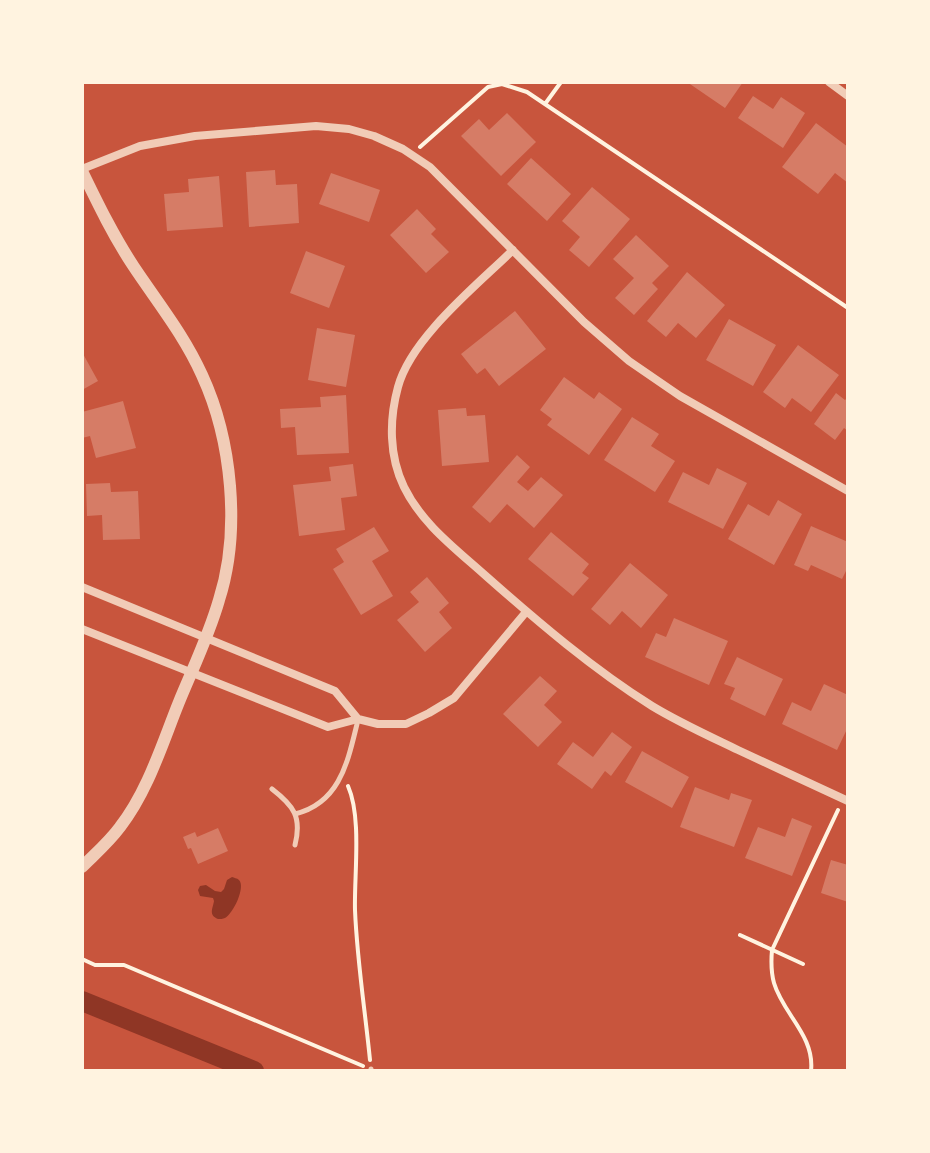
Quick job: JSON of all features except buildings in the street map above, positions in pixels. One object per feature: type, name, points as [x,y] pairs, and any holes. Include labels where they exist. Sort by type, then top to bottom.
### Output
[{"type":"street","points":[[829,82],[848,96]]},
{"type":"street","points":[[82,867],[118,830],[142,791],[205,638],[220,598],[230,539],[230,486],[222,433],[203,377],[187,345],[119,245],[82,170],[140,146],[195,136],[316,126],[349,129],[374,136],[403,149],[430,167],[584,322],[629,361],[680,396],[848,491]]},
{"type":"street","points":[[513,250],[433,328],[412,355],[398,383],[391,434],[404,486],[419,511],[438,533],[526,612],[626,689],[697,730],[846,800]]},
{"type":"street","points":[[82,587],[335,691],[358,719]]},
{"type":"street","points":[[82,629],[328,727],[358,719],[378,724],[406,724],[429,713],[454,698],[526,612]]},
{"type":"lane","points":[[295,814],[310,811],[328,798],[342,773],[358,719]]},
{"type":"lane","points":[[272,789],[287,801],[295,814],[299,830],[295,845]]},
{"type":"path","points":[[545,104],[561,82]]},
{"type":"path","points":[[413,155],[488,87],[502,84],[527,92],[848,308]]},
{"type":"path","points":[[82,959],[95,965],[124,965],[371,1070],[355,911],[353,797],[342,773]]},
{"type":"path","points":[[811,1071],[811,1052],[804,1035],[774,983],[772,950],[846,800]]},
{"type":"path","points":[[740,935],[803,964]]},
{"type":"shaded area","points":[[232,877],[241,883],[240,894],[228,916],[218,919],[212,913],[213,898],[200,896],[198,890],[206,885],[221,892]]},
{"type":"waterway","points":[[82,1001],[254,1071]]}]
